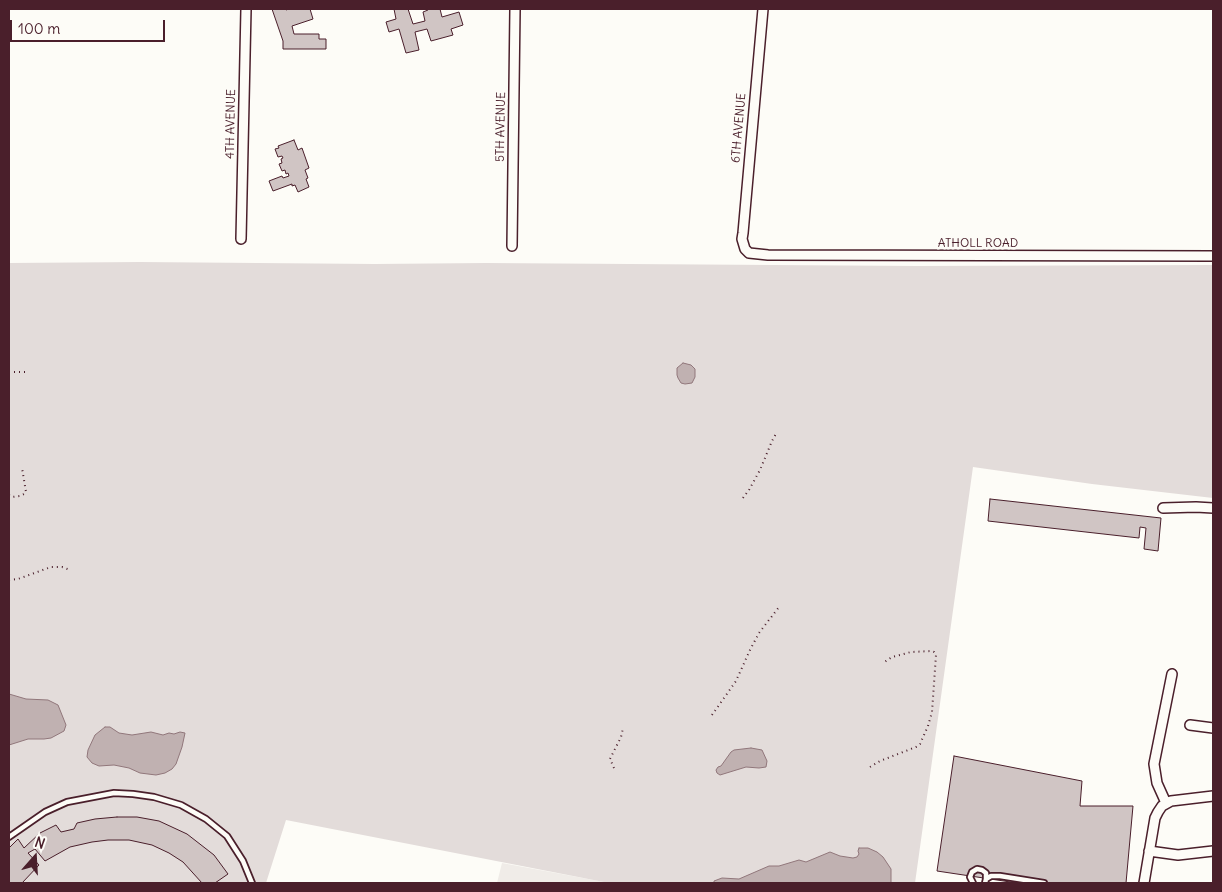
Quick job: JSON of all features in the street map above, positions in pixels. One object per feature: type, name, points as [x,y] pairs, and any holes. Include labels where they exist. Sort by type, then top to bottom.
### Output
[{"type":"street","name":"4TH AVENUE","points":[[241,239],[246,9]]},
{"type":"street","name":"5TH AVENUE","points":[[512,246],[516,9]]},
{"type":"street","name":"6TH AVENUE","points":[[745,249],[742,233],[763,9]]},
{"type":"street","name":"ATHOLL ROAD","points":[[745,249],[752,254],[768,255],[1213,256]]},
{"type":"street","points":[[1163,508],[1213,508]]},
{"type":"street","points":[[1166,803],[1157,783],[1154,764],[1172,674]]},
{"type":"street","points":[[1190,724],[1213,728]]},
{"type":"street","points":[[1144,883],[1155,818],[1158,812],[1166,803],[1213,796]]},
{"type":"street","points":[[1149,851],[1178,854],[1213,851]]},
{"type":"lane","points":[[9,837],[45,812],[66,802],[114,793],[154,797],[181,805],[206,819],[227,836],[243,861],[252,883]]},
{"type":"lane","points":[[973,883],[970,877],[976,869],[986,873],[986,881]]},
{"type":"lane","points":[[986,881],[992,876],[1000,876],[1044,883]]},
{"type":"path","points":[[9,372],[29,372]]},
{"type":"path","points":[[743,498],[760,470],[777,432]]},
{"type":"path","points":[[9,495],[20,496],[26,492],[22,468]]},
{"type":"path","points":[[9,580],[44,568],[62,567],[70,570]]},
{"type":"path","points":[[712,715],[736,681],[759,633],[779,607]]},
{"type":"path","points":[[870,767],[920,744],[932,712],[936,654],[931,651],[911,652],[892,657],[883,663]]},
{"type":"path","points":[[614,768],[610,759],[621,737],[623,728]]},
{"type":"shaded area","points":[[9,263],[917,266],[1213,265],[1213,498],[1092,484],[973,467],[915,883],[609,883],[286,820],[266,883],[9,883]]},
{"type":"shaded area","points":[[683,363],[691,365],[695,369],[695,377],[692,383],[681,383],[678,378],[677,368]]},
{"type":"shaded area","points":[[9,694],[26,699],[48,700],[58,705],[66,725],[64,731],[51,738],[28,739],[9,745]]},
{"type":"shaded area","points":[[105,727],[110,727],[119,733],[132,735],[151,732],[163,735],[185,733],[176,764],[165,773],[156,775],[140,773],[129,768],[114,765],[99,766],[92,763],[87,757],[88,750],[95,735]]},
{"type":"shaded area","points":[[751,748],[762,750],[767,761],[766,767],[746,767],[720,775],[717,773],[718,767],[721,766],[731,752]]},
{"type":"shaded area","points":[[859,848],[868,848],[883,857],[891,869],[891,883],[714,883],[714,881],[722,878],[739,879],[769,866],[779,866],[799,860],[806,862],[830,852],[853,858],[859,854]]},
{"type":"shaded area","points":[[502,863],[610,883],[497,883]]},
{"type":"building","points":[[272,9],[310,9],[313,19],[292,26],[294,34],[319,34],[319,39],[326,39],[326,49],[283,49],[283,41]]},
{"type":"building","points":[[394,9],[408,9],[413,24],[425,21],[423,12],[427,9],[440,9],[442,17],[459,12],[463,25],[451,29],[453,35],[431,41],[427,29],[415,32],[419,50],[406,53],[399,29],[389,32],[386,22],[396,19]]},
{"type":"building","points":[[294,140],[298,150],[302,148],[309,168],[305,170],[309,187],[298,192],[295,185],[292,186],[292,184],[273,191],[269,181],[282,176],[283,178],[289,176],[285,170],[282,171],[279,164],[282,163],[281,159],[283,158],[282,156],[278,157],[275,149]]},
{"type":"building","points":[[990,499],[1161,518],[1158,551],[1144,549],[1146,528],[1140,527],[1139,538],[988,521]]},
{"type":"building","points":[[954,756],[1082,781],[1080,806],[1133,806],[1126,883],[1017,883],[937,871]]},
{"type":"building","points":[[117,817],[137,817],[159,821],[187,834],[214,855],[228,874],[215,883],[202,883],[183,862],[152,845],[129,840],[108,840],[70,847],[45,861],[35,849],[28,853],[39,865],[22,883],[9,883],[9,848],[18,839],[24,848],[40,833],[56,825],[61,832],[74,829],[77,823]]}]
